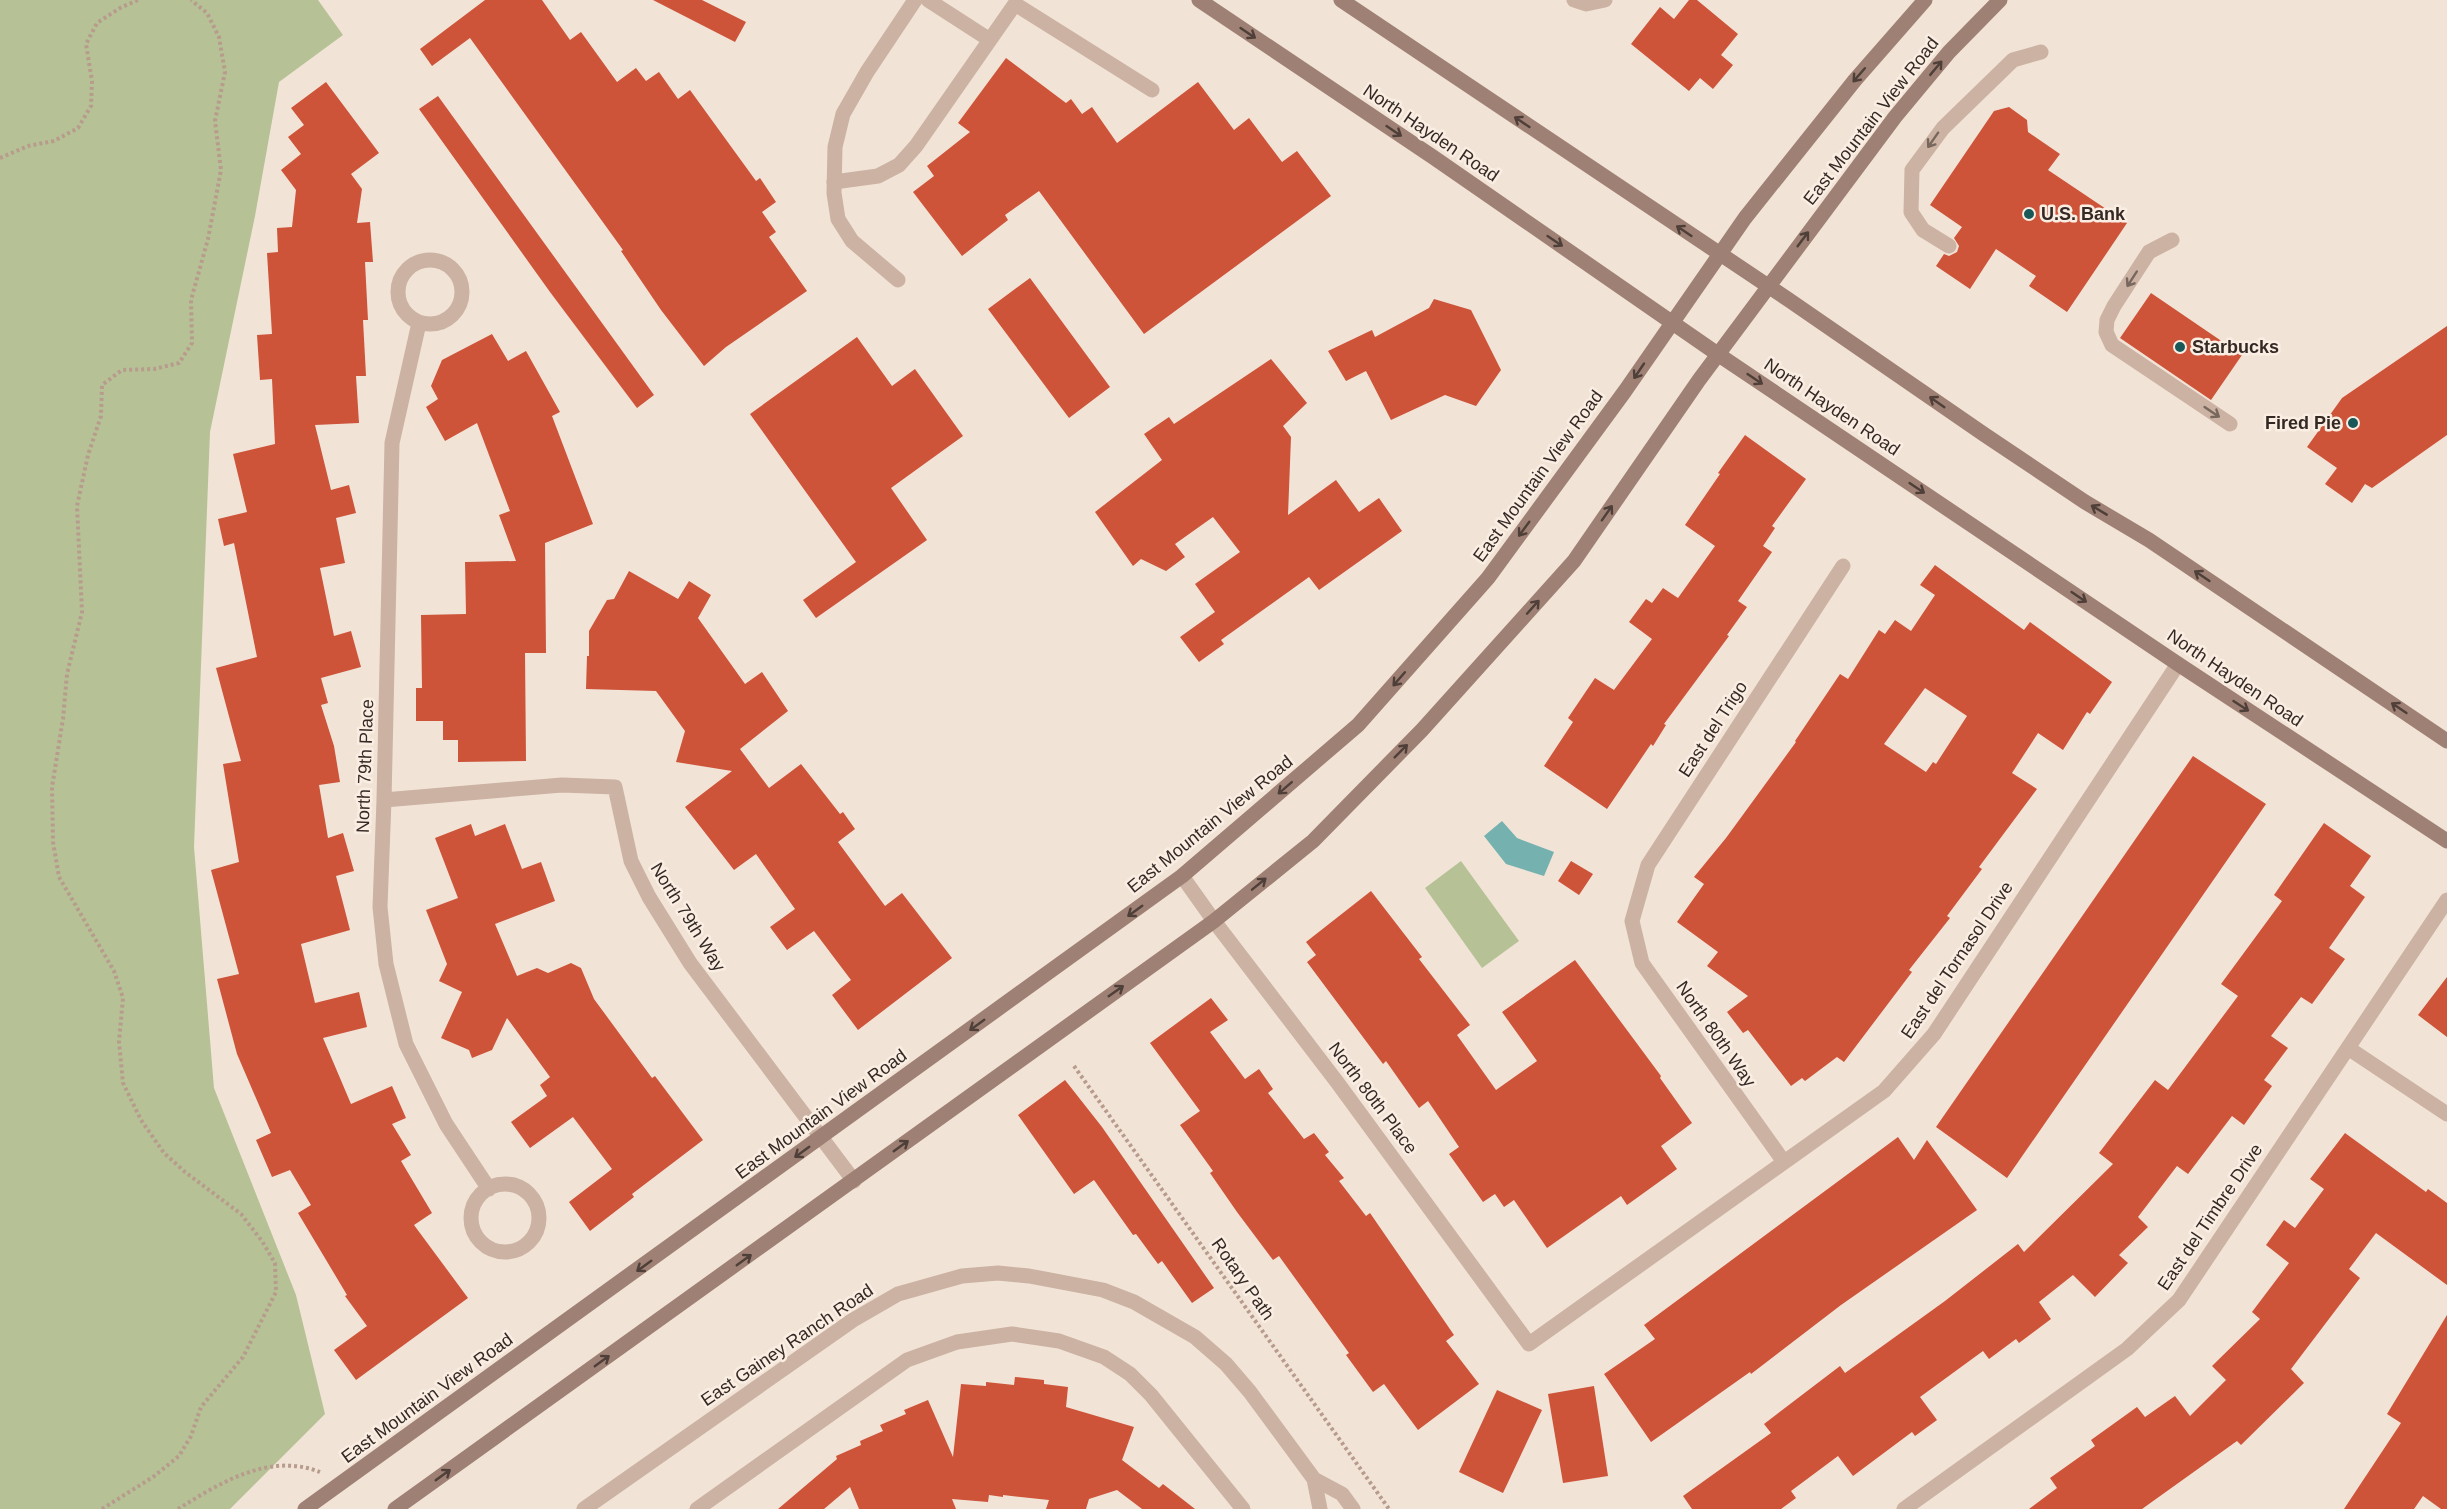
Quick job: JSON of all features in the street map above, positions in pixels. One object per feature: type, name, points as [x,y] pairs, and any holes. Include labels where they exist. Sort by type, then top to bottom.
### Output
[{"type":"main road","name":"North Hayden Road","points":[[1199,0],[1462,177],[1719,355],[2447,842]]},
{"type":"main road","points":[[1341,0],[2085,502],[2149,540],[2447,741]]},
{"type":"main road","name":"East Mountain View Road","points":[[305,1509],[1182,876],[1358,725],[1488,578],[1625,391],[1745,218],[1855,80],[1925,0]]},
{"type":"main road","name":"East Mountain View Road","points":[[395,1509],[1214,921],[1312,841],[1422,730],[1566,570],[1768,286],[1895,117],[1949,52],[2000,0]]},
{"type":"street","points":[[1574,0],[1586,4],[1605,0]]},
{"type":"street","points":[[898,280],[852,241],[838,219],[834,182],[835,147],[843,114],[867,72],[920,1],[990,40]]},
{"type":"street","points":[[834,182],[878,176],[899,165],[916,146],[1015,4],[1152,90]]},
{"type":"street","points":[[1949,246],[1923,230],[1911,212],[1912,170],[1942,128],[2013,60],[2041,52]]},
{"type":"street","points":[[2172,240],[2149,252],[2114,306],[2107,320],[2106,332],[2112,345],[2230,424]]},
{"type":"street","points":[[424,260],[441,262],[450,267],[458,278],[462,287],[462,298],[448,319],[438,323],[419,323],[405,313],[400,305],[398,285],[403,274],[414,264],[424,260]]},
{"type":"street","name":"North 79th Place","points":[[419,323],[392,443],[380,907],[386,964],[406,1044],[446,1124],[489,1189]]},
{"type":"street","name":"East del Trigo","points":[[1632,921],[1648,865],[1843,566]]},
{"type":"street","name":"East del Tornasol Drive","points":[[1529,1344],[1884,1091],[1934,1034],[2178,664]]},
{"type":"street","name":"North 79th Way","points":[[384,800],[562,785],[615,787],[631,861],[649,897],[690,963],[854,1181]]},
{"type":"street","name":"North 80th Place","points":[[1182,876],[1337,1082],[1529,1344]]},
{"type":"street","name":"East del Timbre Drive","points":[[1904,1509],[2127,1349],[2178,1300],[2447,900]]},
{"type":"street","name":"North 80th Way","points":[[1632,921],[1642,963],[1784,1162]]},
{"type":"street","points":[[2348,1048],[2447,1114]]},
{"type":"street","points":[[500,1185],[511,1185],[531,1196],[537,1206],[538,1228],[533,1239],[525,1246],[504,1252],[493,1250],[483,1244],[477,1236],[472,1215],[480,1196],[489,1189],[500,1185]]},
{"type":"street","name":"East Gainey Ranch Road","points":[[584,1509],[853,1320],[898,1294],[962,1276],[998,1273],[1029,1276],[1103,1290],[1134,1302],[1195,1337],[1226,1365],[1250,1392],[1314,1479],[1320,1509]]},
{"type":"street","points":[[697,1509],[907,1360],[957,1342],[1012,1334],[1059,1341],[1104,1357],[1130,1374],[1151,1395],[1243,1509]]},
{"type":"street","name":"East Gainey Ranch Road","points":[[1314,1479],[1342,1494],[1353,1509]]},
{"type":"path","points":[[0,158],[28,146],[54,141],[78,128],[91,106],[92,81],[86,44],[97,24],[120,8],[138,0]]},
{"type":"path","points":[[102,1509],[153,1477],[179,1456],[191,1436],[201,1407],[243,1357],[276,1292],[276,1263],[241,1214],[185,1172],[164,1153],[141,1120],[123,1083],[119,1042],[123,998],[114,971],[59,876],[53,842],[52,787],[63,720],[67,674],[82,612],[77,506],[88,455],[101,416],[102,385],[122,370],[154,369],[179,363],[192,343],[190,300],[208,239],[221,170],[215,121],[225,72],[219,37],[207,13],[191,0]]},
{"type":"path","name":"Rotary Path","points":[[1074,1066],[1389,1509]]},
{"type":"path","points":[[178,1509],[214,1486],[265,1466],[304,1466],[323,1473]]},
{"type":"green space","points":[[0,0],[318,0],[343,35],[279,82],[255,216],[210,432],[194,847],[214,1088],[296,1295],[325,1414],[230,1509],[0,1509]]},
{"type":"green space","points":[[1461,861],[1519,941],[1482,968],[1425,888]]},
{"type":"water","points":[[1502,821],[1517,838],[1554,852],[1544,876],[1506,864],[1484,836]]},
{"type":"building","points":[[485,0],[542,0],[570,40],[581,32],[617,82],[636,68],[646,81],[659,72],[678,99],[690,90],[756,181],[760,178],[776,202],[762,212],[776,232],[769,237],[807,291],[726,347],[704,366],[661,310],[621,251],[623,250],[470,38],[432,66],[420,49]]},
{"type":"building","points":[[653,0],[702,0],[746,22],[735,42]]},
{"type":"building","points":[[1689,0],[1697,0],[1738,34],[1721,55],[1733,65],[1713,89],[1700,78],[1689,91],[1631,44],[1660,7],[1674,19]]},
{"type":"building","points":[[1006,58],[1066,103],[1071,99],[1082,114],[1092,107],[1117,143],[1198,82],[1234,130],[1249,118],[1282,162],[1297,151],[1331,196],[1144,334],[1039,191],[1005,215],[1008,220],[962,256],[913,192],[934,176],[927,166],[970,132],[958,123]]},
{"type":"building","points":[[326,82],[379,153],[351,174],[362,189],[357,223],[370,222],[373,262],[365,262],[368,320],[363,320],[366,376],[356,376],[359,423],[315,425],[331,490],[349,485],[356,513],[336,518],[345,563],[320,568],[334,636],[351,631],[361,667],[321,678],[328,703],[321,705],[334,746],[340,782],[319,785],[328,838],[343,833],[354,871],[336,876],[350,930],[301,944],[315,1003],[359,992],[367,1027],[323,1038],[351,1104],[392,1086],[406,1118],[392,1124],[411,1155],[401,1161],[432,1213],[414,1225],[468,1298],[356,1380],[334,1350],[367,1326],[345,1296],[347,1295],[298,1213],[311,1205],[290,1170],[272,1177],[256,1140],[271,1133],[237,1054],[217,979],[239,974],[211,870],[239,862],[223,764],[241,761],[216,668],[257,657],[234,543],[224,546],[218,519],[247,512],[233,454],[275,444],[272,379],[260,380],[257,335],[272,334],[267,253],[278,252],[277,228],[292,227],[296,190],[281,170],[301,154],[288,137],[304,125],[291,108]]},
{"type":"building","points":[[438,96],[654,395],[637,408],[550,292],[419,109]]},
{"type":"building","name":"U.S. Bank","points":[[2009,107],[2027,120],[2028,132],[2060,154],[2048,170],[2127,223],[2067,312],[2029,286],[2036,276],[1996,249],[1970,289],[1936,266],[1944,254],[1949,256],[1957,252],[1959,246],[1954,238],[1962,227],[1930,205],[1994,111]]},
{"type":"building","points":[[1030,278],[1110,387],[1069,418],[988,309]]},
{"type":"building","name":"Starbucks","points":[[2151,293],[2242,355],[2211,400],[2120,338]]},
{"type":"building","points":[[1434,299],[1471,310],[1501,370],[1476,406],[1445,395],[1391,420],[1366,371],[1346,381],[1328,351],[1372,330],[1375,337],[1429,308]]},
{"type":"building","points":[[2447,326],[2447,435],[2372,488],[2365,484],[2352,503],[2325,484],[2337,468],[2307,447],[2342,398]]},
{"type":"building","points":[[492,334],[508,361],[526,351],[560,412],[552,416],[593,524],[545,543],[546,653],[525,653],[526,761],[458,762],[458,740],[443,740],[443,721],[416,721],[416,688],[422,688],[421,615],[466,614],[465,562],[516,561],[499,515],[510,511],[477,423],[445,441],[426,407],[438,399],[431,386],[442,360]]},
{"type":"building","points":[[857,337],[892,386],[915,369],[963,436],[891,488],[927,540],[816,618],[803,600],[856,562],[750,414]]},
{"type":"building","points":[[1271,359],[1307,403],[1283,426],[1291,437],[1288,515],[1336,480],[1359,512],[1379,498],[1402,531],[1319,590],[1309,577],[1221,640],[1224,644],[1199,662],[1180,637],[1215,612],[1195,584],[1240,552],[1213,517],[1175,544],[1185,557],[1166,571],[1141,559],[1133,566],[1095,512],[1162,460],[1144,434],[1169,417],[1174,424]]},
{"type":"building","points":[[1745,435],[1806,479],[1772,526],[1775,528],[1763,546],[1772,552],[1738,601],[1747,607],[1727,635],[1729,636],[1664,724],[1666,725],[1653,746],[1651,744],[1607,809],[1544,766],[1573,722],[1568,718],[1595,678],[1614,690],[1652,639],[1629,622],[1646,599],[1652,603],[1663,588],[1678,598],[1715,546],[1685,525]]},
{"type":"building","points":[[1935,565],[2024,630],[2030,622],[2112,682],[2090,714],[2087,712],[2063,750],[2038,733],[2012,773],[2037,789],[1979,867],[1982,869],[1947,916],[1950,918],[1909,970],[1912,972],[1844,1062],[1837,1057],[1805,1081],[1802,1078],[1791,1086],[1748,1030],[1743,1033],[1727,1012],[1748,996],[1707,966],[1718,952],[1677,922],[1704,884],[1694,877],[1726,838],[1796,742],[1840,674],[1848,679],[1879,630],[1885,634],[1895,620],[1911,631],[1935,595],[1920,585]],"holes":[[[1925,688],[1967,716],[1936,764],[1933,762],[1926,772],[1884,744]]]},
{"type":"building","points":[[629,571],[678,599],[689,581],[711,595],[698,618],[745,684],[762,672],[788,711],[740,749],[769,788],[801,764],[840,814],[843,812],[855,829],[838,842],[885,906],[902,893],[952,958],[858,1030],[832,995],[851,980],[814,931],[787,950],[770,927],[795,909],[756,854],[734,870],[685,807],[732,771],[676,762],[685,731],[656,691],[586,689],[589,631],[607,600],[614,599]]},
{"type":"building","points":[[2193,756],[2266,804],[2007,1178],[1936,1127]]},
{"type":"building","points":[[2324,823],[2371,856],[2350,886],[2365,897],[2329,948],[2345,959],[2312,1004],[2301,997],[2271,1036],[2288,1048],[2264,1080],[2272,1086],[2244,1125],[2232,1116],[2188,1174],[2177,1166],[2138,1217],[2148,1227],[2119,1255],[2128,1263],[2095,1297],[2073,1275],[2039,1302],[2051,1319],[2019,1343],[2016,1339],[1989,1359],[1983,1351],[1920,1397],[1937,1420],[1915,1436],[1912,1432],[1853,1476],[1838,1456],[1791,1491],[1796,1498],[1781,1509],[1692,1509],[1683,1496],[1771,1433],[1764,1424],[1840,1366],[1845,1373],[1945,1301],[2018,1244],[2024,1252],[2113,1164],[2099,1153],[2155,1080],[2168,1090],[2238,996],[2221,984],[2282,901],[2274,895]]},
{"type":"building","points":[[471,824],[475,836],[505,824],[522,869],[541,862],[555,901],[495,924],[517,976],[537,968],[548,973],[571,963],[581,968],[594,999],[652,1078],[655,1076],[703,1140],[632,1194],[634,1197],[590,1231],[569,1202],[612,1169],[573,1117],[530,1148],[511,1122],[547,1096],[540,1085],[550,1077],[507,1018],[492,1050],[472,1058],[469,1050],[441,1038],[462,992],[439,981],[447,964],[426,910],[458,898],[435,838]]},
{"type":"building","points":[[1571,861],[1593,874],[1579,895],[1558,881]]},
{"type":"building","points":[[1371,891],[1422,957],[1419,959],[1470,1025],[1457,1035],[1496,1090],[1537,1061],[1502,1012],[1575,960],[1661,1076],[1660,1078],[1692,1123],[1661,1146],[1677,1169],[1627,1205],[1621,1196],[1547,1248],[1514,1200],[1504,1207],[1495,1194],[1483,1202],[1449,1154],[1459,1147],[1428,1101],[1419,1108],[1386,1061],[1383,1064],[1307,962],[1316,955],[1306,942]]},
{"type":"building","points":[[2447,977],[2447,1037],[2418,1015]]},
{"type":"building","points":[[1211,998],[1228,1020],[1210,1032],[1245,1079],[1259,1069],[1273,1089],[1268,1093],[1304,1139],[1314,1133],[1329,1152],[1325,1155],[1344,1178],[1339,1181],[1366,1216],[1370,1213],[1454,1335],[1446,1341],[1479,1384],[1418,1430],[1384,1384],[1373,1392],[1346,1355],[1349,1353],[1279,1256],[1273,1260],[1237,1212],[1210,1173],[1213,1171],[1180,1125],[1200,1111],[1150,1043]]},
{"type":"building","points":[[1065,1080],[1102,1127],[1214,1288],[1192,1303],[1162,1261],[1158,1264],[1136,1234],[1133,1235],[1094,1180],[1074,1194],[1018,1115]]},
{"type":"building","points":[[2345,1133],[2426,1192],[2428,1189],[2447,1203],[2447,1285],[2376,1233],[2349,1269],[2360,1278],[2291,1369],[2304,1383],[2241,1445],[2237,1441],[2142,1509],[2029,1509],[2057,1488],[2050,1478],[2095,1446],[2091,1440],[2137,1407],[2145,1417],[2175,1396],[2190,1416],[2226,1380],[2212,1366],[2260,1319],[2252,1312],[2289,1263],[2266,1245],[2284,1220],[2295,1228],[2324,1189],[2310,1179]]},
{"type":"building","points":[[1898,1137],[1914,1160],[1927,1140],[1977,1210],[1841,1305],[1751,1374],[1750,1372],[1651,1442],[1604,1374],[1655,1339],[1644,1325]]},
{"type":"building","points":[[2447,1315],[2447,1509],[2441,1509],[2423,1496],[2414,1509],[2344,1509],[2401,1423],[2387,1414]]},
{"type":"building","points":[[1015,1377],[1044,1380],[1044,1384],[1068,1387],[1066,1407],[1134,1427],[1122,1460],[1159,1488],[1163,1484],[1195,1509],[1142,1509],[1117,1490],[1089,1499],[1086,1509],[1046,1509],[1049,1500],[989,1495],[988,1502],[952,1499],[956,1509],[859,1509],[850,1487],[824,1509],[778,1509],[837,1459],[836,1456],[861,1445],[860,1441],[883,1431],[880,1425],[906,1414],[904,1410],[928,1400],[953,1457],[961,1384],[986,1386],[986,1382],[1014,1385]]},
{"type":"building","points":[[1594,1386],[1608,1476],[1563,1483],[1548,1394]]},
{"type":"building","points":[[1497,1390],[1542,1410],[1503,1493],[1459,1472]]},
{"type":"place","name":"U.S. Bank","points":[[2029,214]]},
{"type":"place","name":"Starbucks","points":[[2180,347]]},
{"type":"place","name":"Fired Pie","points":[[2353,423]]}]
